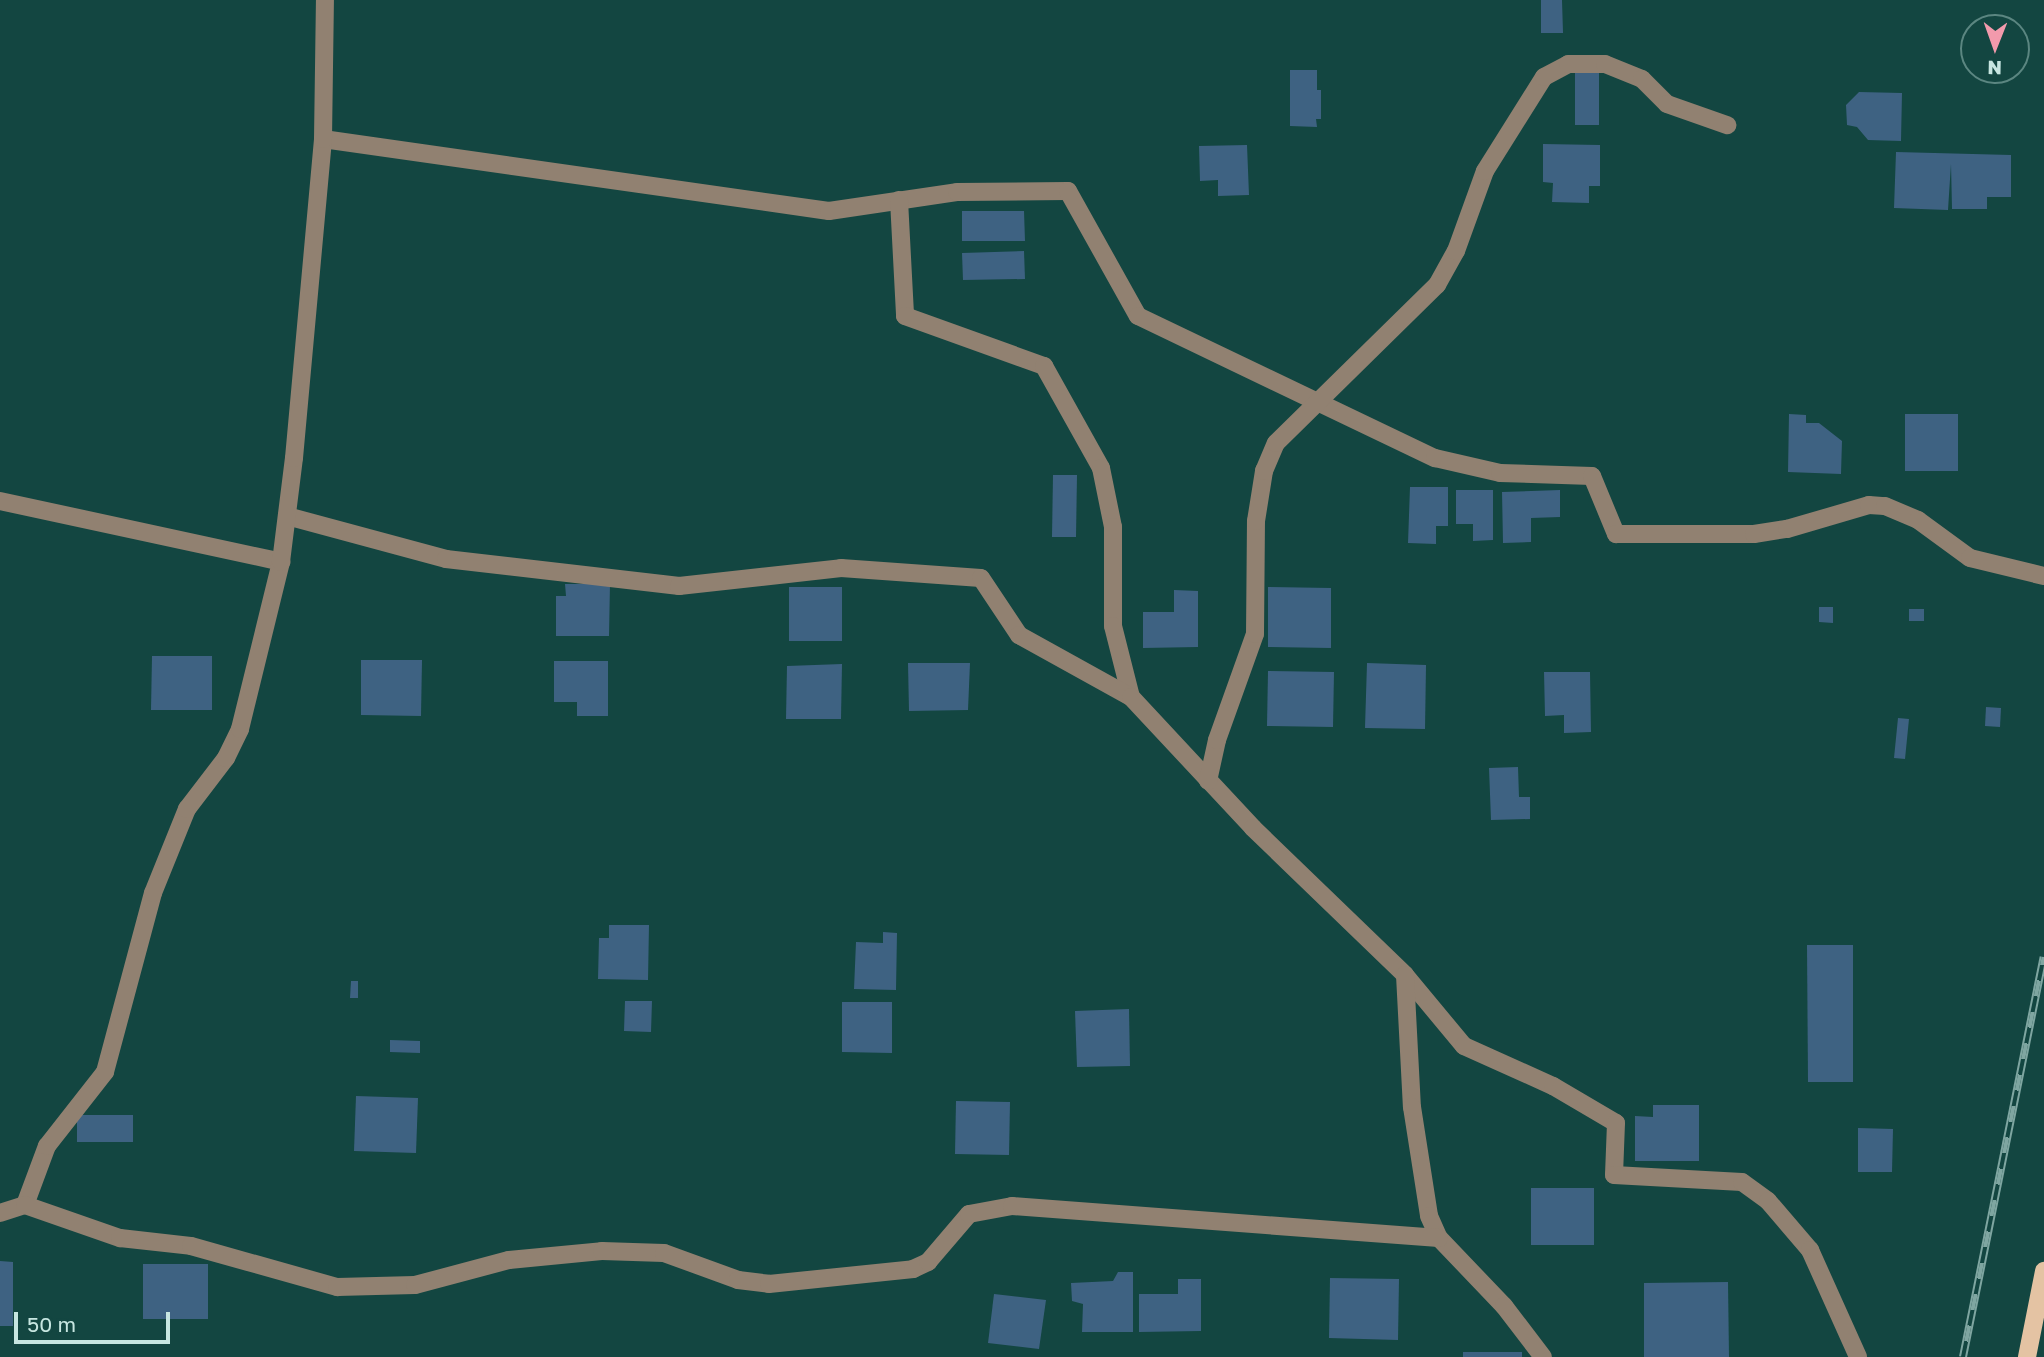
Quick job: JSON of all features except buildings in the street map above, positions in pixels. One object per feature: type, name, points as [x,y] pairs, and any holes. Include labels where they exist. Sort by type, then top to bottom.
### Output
[{"type":"main road","points":[[2027,1357],[2044,1271]]},
{"type":"street","points":[[25,1205],[47,1146],[105,1072],[153,893],[187,809],[226,758],[240,729],[281,562],[287,516],[323,139],[325,0]]},
{"type":"street","points":[[1208,781],[1217,740],[1255,634],[1256,522],[1264,471],[1289,426],[1320,404],[1437,285],[1456,251],[1485,171],[1544,77],[1568,64],[1605,64],[1642,79],[1667,104],[1727,125]]},
{"type":"street","points":[[323,139],[829,211],[957,192],[1068,191],[1138,316],[1320,404],[1370,423],[1435,458],[1500,473],[1592,476],[1616,534],[1754,534],[1787,529],[1869,505],[1885,506],[1918,520],[1970,558],[2044,576]]},
{"type":"street","points":[[899,200],[905,317],[1044,366],[1096,458],[1110,499],[1113,626],[1131,697]]},
{"type":"street","points":[[0,501],[281,562]]},
{"type":"street","points":[[287,516],[446,559],[679,586],[841,568],[981,578],[1019,635],[1131,697],[1208,781],[1405,975],[1464,1046],[1553,1086],[1616,1123],[1614,1175],[1742,1182],[1768,1201],[1810,1250],[1858,1357]]},
{"type":"street","points":[[1405,975],[1413,1120],[1425,1200],[1439,1238],[1504,1306],[1543,1357]]},
{"type":"street","points":[[0,1213],[25,1205],[120,1238],[191,1246],[337,1287],[415,1285],[509,1260],[602,1251],[664,1253],[738,1280],[769,1284],[914,1269],[928,1262],[969,1214],[1012,1206],[1439,1238]]},
{"type":"railway","points":[[1963,1357],[2044,957]]}]
